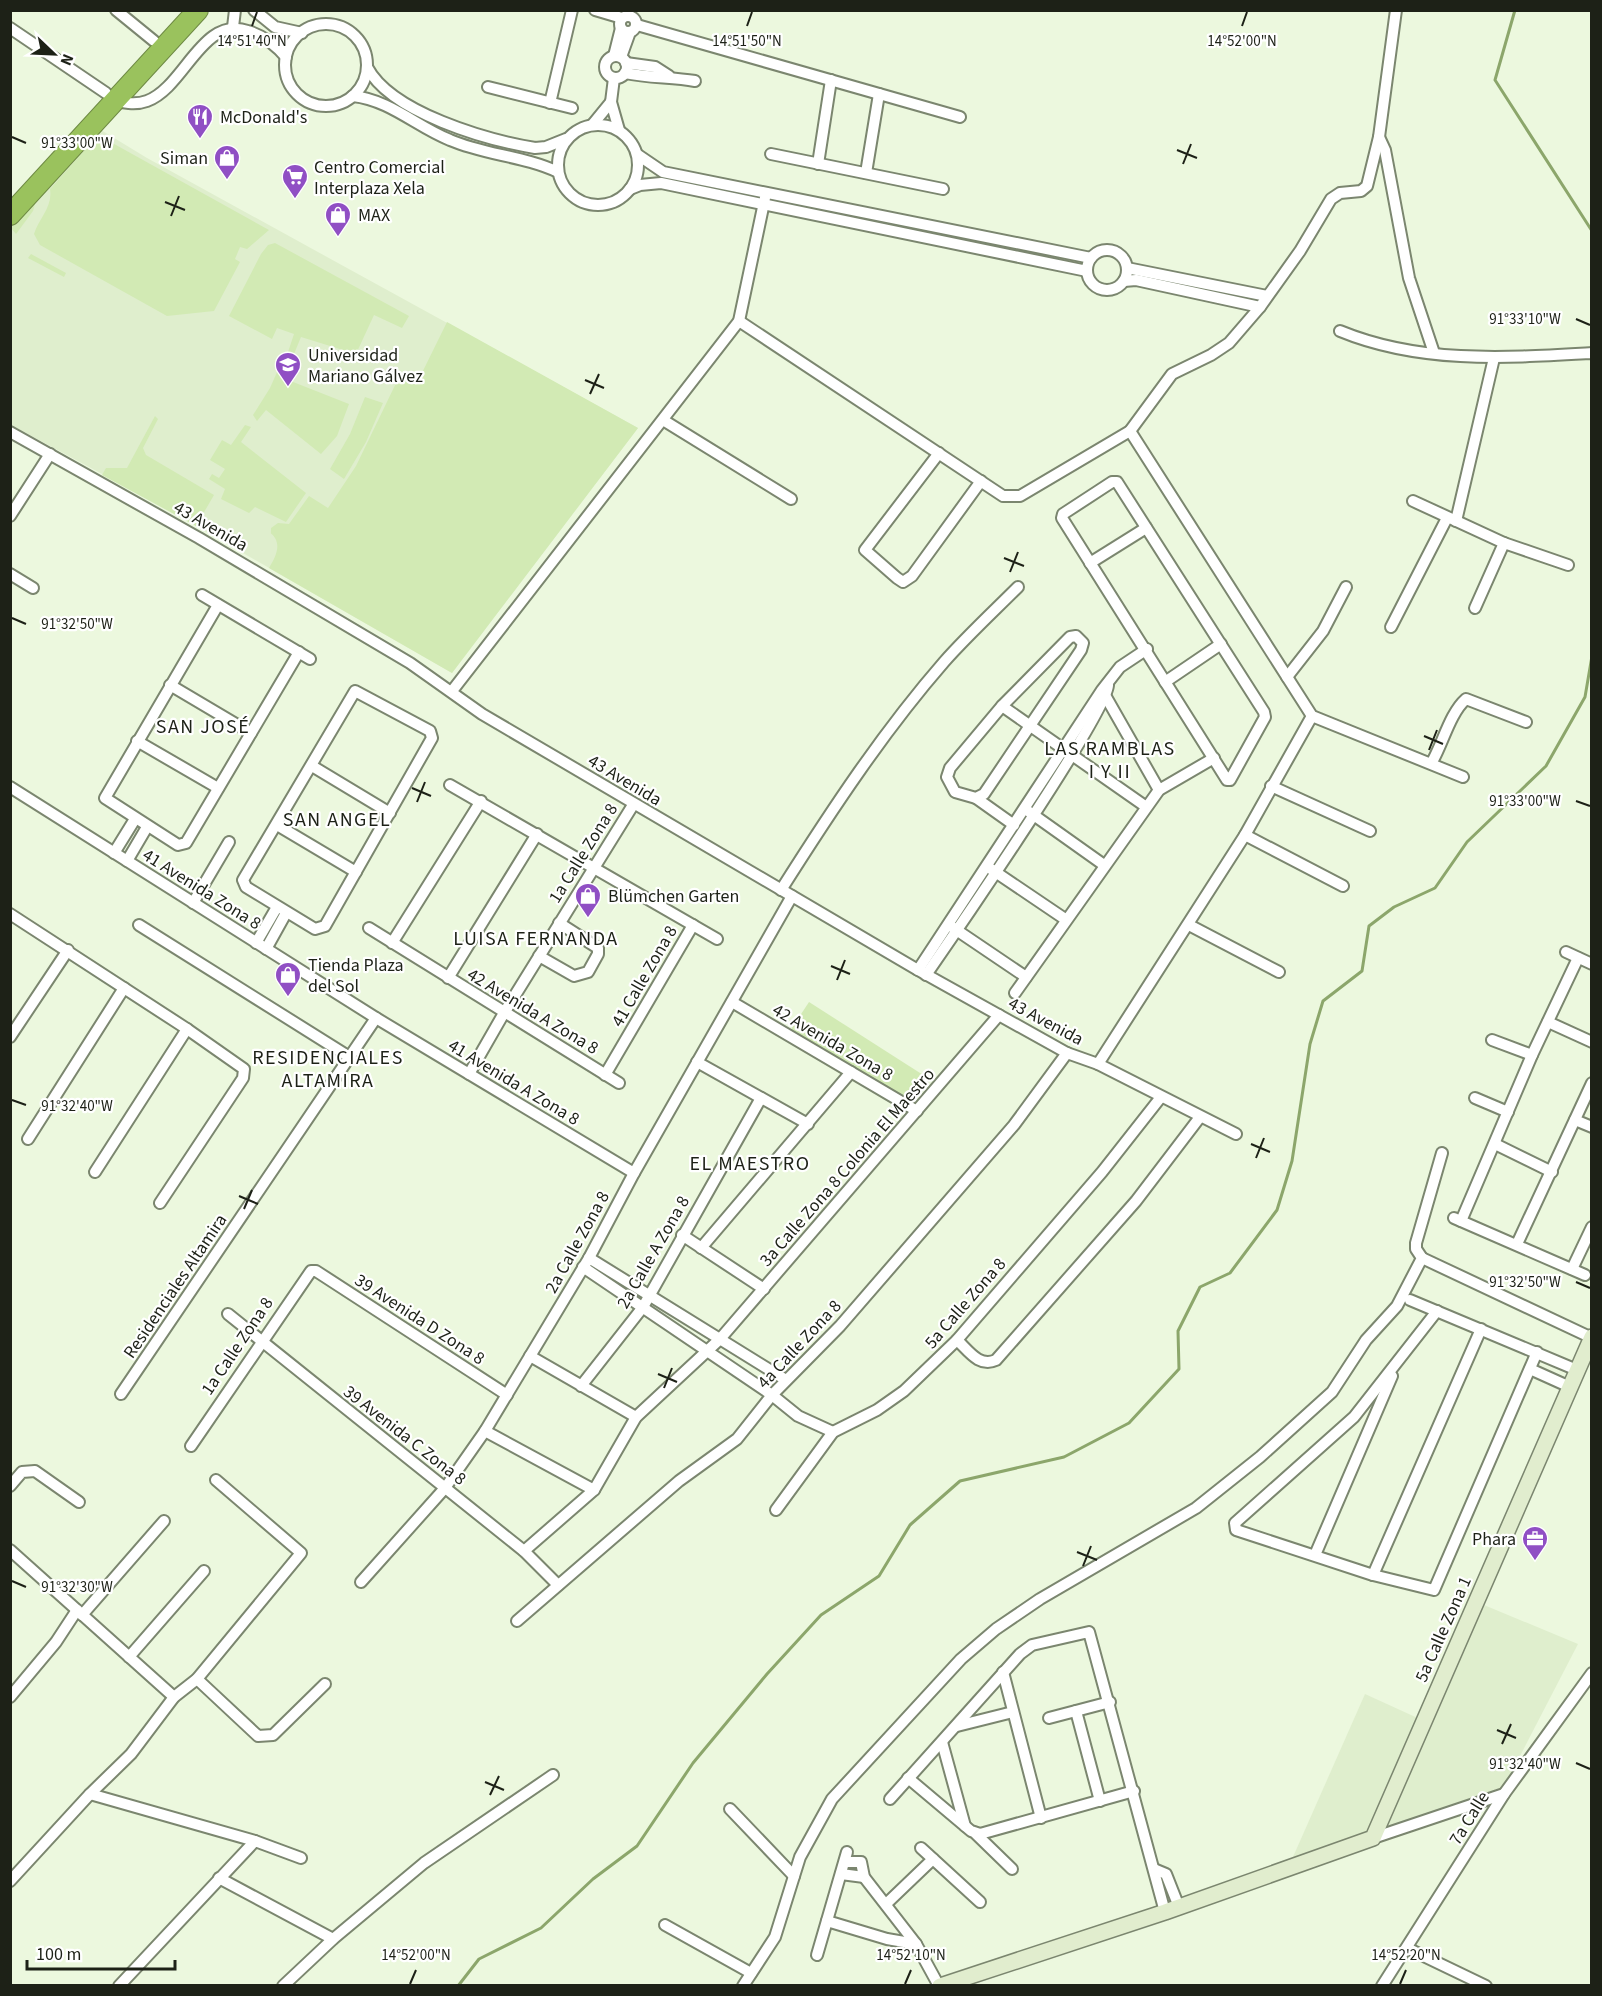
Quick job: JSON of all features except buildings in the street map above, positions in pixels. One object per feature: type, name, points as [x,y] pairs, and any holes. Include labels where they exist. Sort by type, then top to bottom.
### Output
[{"type":"highway","points":[[10,215],[111,97],[181,10]]},
{"type":"highway","points":[[10,199],[198,10]]},
{"type":"street","points":[[116,10],[154,41]]},
{"type":"street","points":[[233,27],[235,10]]},
{"type":"street","points":[[254,10],[275,27],[302,33]]},
{"type":"street","points":[[549,103],[572,10]]},
{"type":"street","points":[[595,10],[628,26],[960,117]]},
{"type":"street","points":[[739,321],[1006,497],[1016,498],[1130,431],[1172,374],[1224,347],[1240,332],[1300,251],[1331,199],[1340,193],[1360,191],[1367,186],[1378,137],[1396,10]]},
{"type":"street","points":[[317,25],[334,25],[345,29],[362,45],[367,67],[365,78],[353,96],[341,104],[326,106],[312,104],[299,97],[290,86],[285,71],[286,57],[292,43],[302,33],[317,25]]},
{"type":"street","points":[[619,130],[611,102],[614,78],[622,62],[628,26]]},
{"type":"street","points":[[10,28],[111,97],[140,103],[153,98],[216,34],[233,27],[267,39],[286,57]]},
{"type":"street","points":[[614,78],[607,74],[605,67],[607,60],[655,67],[669,76],[695,81]]},
{"type":"street","points":[[367,67],[383,89],[455,129],[535,148],[557,144],[578,129],[593,124],[607,125],[619,130],[631,141],[638,155],[663,172],[1091,258]]},
{"type":"street","points":[[818,164],[831,80]]},
{"type":"street","points":[[488,87],[572,108]]},
{"type":"street","points":[[866,173],[879,94]]},
{"type":"street","points":[[353,96],[379,102],[450,140],[541,164],[558,172]]},
{"type":"street","points":[[593,124],[611,102]]},
{"type":"street","points":[[1378,137],[1385,150],[1409,278],[1434,353]]},
{"type":"street","points":[[566,139],[559,154],[558,172],[569,192],[588,204],[604,205],[619,200],[636,179],[638,155]]},
{"type":"street","points":[[771,154],[943,189]]},
{"type":"street","points":[[630,189],[640,185],[661,183],[1087,271]]},
{"type":"street","points":[[452,692],[739,321],[766,193]]},
{"type":"street","points":[[1124,281],[1127,268],[1122,256],[1109,250],[1096,253],[1091,258],[1087,271],[1089,278],[1099,288],[1113,289],[1124,281],[1147,282],[1260,307]]},
{"type":"street","points":[[1127,268],[1267,296]]},
{"type":"street","points":[[1340,331],[1385,346],[1434,353],[1494,358],[1592,353]]},
{"type":"street","points":[[1391,627],[1452,519],[1494,358]]},
{"type":"street","points":[[663,420],[791,499]]},
{"type":"street","points":[[1130,431],[1312,716],[1432,762],[1462,777]]},
{"type":"street","name":"43 Avenida","points":[[10,432],[199,538],[410,663],[482,714],[633,805],[922,973],[1067,1053],[1098,1064],[1236,1134]]},
{"type":"street","points":[[939,453],[865,550],[897,578],[903,582],[912,576],[981,481]]},
{"type":"street","points":[[10,516],[50,454]]},
{"type":"street","points":[[1112,482],[1117,482],[1146,528],[1265,715],[1230,780],[1227,780],[1062,518],[1063,514],[1112,482]]},
{"type":"street","points":[[1413,501],[1504,543],[1568,565]]},
{"type":"street","points":[[1090,563],[1146,528]]},
{"type":"street","points":[[1475,608],[1504,543]]},
{"type":"street","points":[[10,574],[33,588]]},
{"type":"street","points":[[781,890],[849,786],[912,702],[944,663],[1018,587]]},
{"type":"street","points":[[1287,677],[1323,631],[1346,587]]},
{"type":"street","points":[[202,596],[310,659]]},
{"type":"street","points":[[218,604],[105,798],[147,827],[182,846],[299,652]]},
{"type":"street","points":[[976,798],[984,794],[1081,650],[1083,644],[1081,639],[1076,636],[1070,637],[1002,706],[950,768],[947,777],[956,792],[976,798],[1014,825]]},
{"type":"street","points":[[1165,682],[1221,644]]},
{"type":"street","points":[[1067,752],[1102,690],[1120,667],[1147,650]]},
{"type":"street","points":[[922,973],[1067,752],[1106,697],[1108,684]]},
{"type":"street","points":[[170,685],[251,733]]},
{"type":"street","points":[[355,691],[430,731],[432,738],[390,813],[325,926],[315,929],[246,887],[243,880],[355,691]]},
{"type":"street","points":[[1106,697],[1159,789]]},
{"type":"street","points":[[1432,762],[1445,740],[1451,718],[1466,699],[1526,722]]},
{"type":"street","points":[[1002,706],[1145,806]]},
{"type":"street","points":[[1098,1064],[1245,835],[1312,716]]},
{"type":"street","points":[[137,741],[218,788]]},
{"type":"street","points":[[1015,993],[1065,919],[1159,789],[1214,758]]},
{"type":"street","points":[[312,766],[390,813]]},
{"type":"street","points":[[450,785],[717,939]]},
{"type":"street","points":[[1271,786],[1370,831]]},
{"type":"street","name":"41 Avenida Zona 8","points":[[10,787],[376,1018]]},
{"type":"street","points":[[392,943],[480,801]]},
{"type":"street","name":"1a Calle Zona 8","points":[[469,1074],[504,1013],[633,805]]},
{"type":"street","points":[[991,869],[1014,825],[1029,811]]},
{"type":"street","points":[[1029,811],[1104,865]]},
{"type":"street","points":[[114,853],[135,819]]},
{"type":"street","points":[[277,825],[356,872]]},
{"type":"street","points":[[127,861],[147,827]]},
{"type":"street","points":[[448,978],[537,834]]},
{"type":"street","points":[[1245,835],[1343,886]]},
{"type":"street","points":[[194,903],[229,842]]},
{"type":"street","points":[[991,869],[1065,919]]},
{"type":"street","name":"2a Calle Zona 8","points":[[361,1582],[445,1488],[485,1431],[586,1262],[634,1173],[792,896]]},
{"type":"street","points":[[261,946],[282,910]]},
{"type":"street","points":[[10,914],[187,1029],[240,1065],[244,1072],[160,1203]]},
{"type":"street","points":[[539,956],[574,976],[588,972],[598,954],[598,948],[559,924]]},
{"type":"street","points":[[139,925],[351,1058]]},
{"type":"street","name":"41 Calle Zona 8","points":[[605,1075],[693,925]]},
{"type":"street","points":[[1189,925],[1279,972]]},
{"type":"street","points":[[952,927],[1026,977]]},
{"type":"street","name":"42 Avenida A Zona 8","points":[[369,928],[619,1083]]},
{"type":"street","points":[[10,1038],[68,950]]},
{"type":"street","points":[[1566,952],[1592,964]]},
{"type":"street","points":[[1578,958],[1532,1055],[1495,1144],[1458,1220],[1518,1244],[1585,1275]]},
{"type":"street","points":[[28,1139],[124,988]]},
{"type":"street","name":"42 Avenida Zona 8","points":[[732,1002],[917,1111]]},
{"type":"street","name":"3a Calle Zona 8 Colonia El Maestro","points":[[524,1551],[594,1490],[636,1417],[720,1339],[999,1015]]},
{"type":"street","name":"Residenciales Altamira","points":[[121,1394],[376,1018]]},
{"type":"street","name":"41 Avenida A Zona 8","points":[[376,1018],[634,1173]]},
{"type":"street","points":[[1548,1022],[1592,1042]]},
{"type":"street","points":[[95,1172],[187,1029]]},
{"type":"street","points":[[1492,1040],[1532,1055]]},
{"type":"street","name":"4a Calle Zona 8","points":[[518,1621],[679,1481],[737,1439],[772,1395],[840,1326],[1014,1125],[1067,1053]]},
{"type":"street","points":[[697,1062],[808,1125]]},
{"type":"street","points":[[701,1248],[851,1072]]},
{"type":"street","points":[[1518,1244],[1575,1120],[1588,1102],[1592,1083]]},
{"type":"street","name":"5a Calle Zona 8","points":[[776,1510],[833,1432],[877,1410],[904,1391],[957,1340],[1102,1172],[1161,1097]]},
{"type":"street","name":"2a Calle A Zona 8","points":[[581,1386],[643,1307],[761,1098]]},
{"type":"street","points":[[1475,1098],[1508,1112]]},
{"type":"street","points":[[957,1340],[977,1359],[987,1363],[996,1360],[1136,1201],[1200,1117]]},
{"type":"street","points":[[1575,1120],[1592,1127]]},
{"type":"street","points":[[1495,1144],[1552,1172]]},
{"type":"street","points":[[1442,1153],[1416,1243],[1416,1249],[1422,1258],[1591,1338]]},
{"type":"street","points":[[1572,1269],[1592,1227]]},
{"type":"street","points":[[682,1235],[764,1289]]},
{"type":"street","points":[[743,1986],[775,1937],[800,1857],[832,1799],[961,1659],[996,1629],[1040,1599],[1196,1508],[1260,1457],[1332,1392],[1366,1340],[1397,1306],[1422,1258]]},
{"type":"street","points":[[586,1262],[650,1294],[786,1380]]},
{"type":"street","points":[[586,1262],[643,1307],[772,1395],[798,1416],[833,1432]]},
{"type":"street","name":"1a Calle Zona 8","points":[[191,1446],[307,1273],[316,1271]]},
{"type":"street","name":"39 Avenida D Zona 8","points":[[316,1271],[507,1395]]},
{"type":"street","points":[[1410,1300],[1577,1370]]},
{"type":"street","points":[[1437,1311],[1354,1417],[1235,1523],[1236,1530],[1373,1575],[1434,1590],[1537,1352]]},
{"type":"street","name":"39 Avenida C Zona 8","points":[[228,1314],[524,1551],[558,1585]]},
{"type":"street","points":[[1373,1575],[1481,1329]]},
{"type":"street","name":"5a Calle Zona 1","points":[[1373,1838],[1591,1338]]},
{"type":"street","points":[[530,1356],[636,1417]]},
{"type":"street","points":[[1545,1376],[1552,1359]]},
{"type":"street","points":[[1315,1555],[1397,1365]]},
{"type":"street","points":[[1530,1369],[1570,1387]]},
{"type":"street","points":[[485,1431],[594,1490]]},
{"type":"street","points":[[10,1486],[22,1472],[35,1471],[79,1502]]},
{"type":"street","points":[[10,1881],[130,1754],[174,1696],[197,1679],[301,1553],[216,1480]]},
{"type":"street","points":[[10,1697],[79,1612],[164,1521]]},
{"type":"street","points":[[10,1550],[174,1696]]},
{"type":"street","points":[[129,1658],[204,1571]]},
{"type":"street","points":[[890,1799],[1003,1672],[1032,1645],[1089,1632],[1110,1702],[1165,1912]]},
{"type":"street","points":[[1003,1672],[1041,1818]]},
{"type":"street","name":"7a Calle","points":[[1382,1986],[1504,1794],[1592,1673]]},
{"type":"street","points":[[197,1679],[258,1736],[267,1737],[273,1735],[325,1684]]},
{"type":"street","points":[[1049,1718],[1110,1702]]},
{"type":"street","points":[[1076,1711],[1100,1801]]},
{"type":"street","points":[[957,1726],[1013,1712]]},
{"type":"street","points":[[942,1742],[965,1827]]},
{"type":"street","points":[[283,1986],[333,1939],[424,1863],[553,1775]]},
{"type":"street","points":[[908,1778],[976,1834],[1012,1869]]},
{"type":"street","points":[[976,1834],[984,1834],[1134,1791]]},
{"type":"street","points":[[90,1794],[255,1841],[301,1858]]},
{"type":"street","points":[[817,1955],[846,1857],[861,1862],[864,1877],[916,1944],[940,1986],[1165,1912],[1504,1794]]},
{"type":"street","points":[[730,1809],[794,1876]]},
{"type":"street","points":[[119,1986],[255,1841]]},
{"type":"street","points":[[921,1848],[980,1902]]},
{"type":"street","points":[[886,1904],[933,1859]]},
{"type":"street","points":[[1154,1869],[1166,1874],[1179,1907]]},
{"type":"street","points":[[841,1874],[864,1877]]},
{"type":"street","points":[[219,1878],[333,1939]]},
{"type":"street","points":[[827,1921],[887,1939],[916,1944]]},
{"type":"street","points":[[665,1925],[751,1973]]},
{"type":"street","points":[[1407,1948],[1486,1986]]},
{"type":"shaded area","name":"Universidad Mariano Gálvez","points":[[101,130],[147,158],[638,428],[452,673],[156,503],[11,425],[10,227]]},
{"type":"shaded area","points":[[98,135],[269,230],[247,249],[240,247],[235,259],[240,262],[214,311],[167,316],[40,245],[34,234],[48,207],[50,189]]},
{"type":"shaded area","points":[[37,197],[33,211],[16,234],[10,227]]},
{"type":"shaded area","points":[[275,243],[409,316],[402,328],[374,315],[356,354],[301,337],[294,354],[288,352],[294,334],[277,328],[272,339],[229,316],[261,254],[268,245]]},
{"type":"shaded area","points":[[31,254],[66,273],[64,277],[28,258]]},
{"type":"shaded area","points":[[447,322],[638,428],[452,673],[269,568],[277,546],[271,528],[278,523],[289,524],[309,496],[328,508],[356,466],[399,377],[416,385]]},
{"type":"shaded area","points":[[282,361],[288,362],[283,378],[349,404],[337,436],[321,454],[266,410],[257,421],[253,415],[270,388]]},
{"type":"shaded area","points":[[365,397],[383,403],[366,442],[344,479],[330,469],[350,434]]},
{"type":"shaded area","points":[[155,416],[158,419],[143,448],[146,455],[214,495],[196,526],[102,475],[106,468],[127,468]]},
{"type":"shaded area","points":[[245,425],[251,427],[241,442],[306,493],[286,522],[255,507],[249,513],[221,499],[225,489],[209,479],[212,474],[219,478],[225,469],[210,460],[222,440],[231,445]]},
{"type":"shaded area","points":[[809,1002],[931,1080],[909,1106],[788,1034]]},
{"type":"shaded area","points":[[1484,1605],[1578,1644],[1504,1787],[1385,1829]]},
{"type":"shaded area","points":[[1365,1694],[1422,1720],[1371,1835],[1289,1866]]},
{"type":"waterway","points":[[1515,10],[1495,80],[1592,231]]},
{"type":"waterway","points":[[458,1986],[479,1959],[541,1928],[593,1879],[637,1846],[693,1763],[767,1674],[821,1615],[879,1576],[910,1525],[960,1481],[1064,1457],[1129,1423],[1179,1369],[1178,1331],[1200,1287],[1230,1273],[1277,1210],[1292,1161],[1310,1044],[1323,1001],[1362,971],[1369,926],[1394,907],[1435,888],[1467,842],[1546,766],[1585,697],[1592,656]]},
{"type":"place","name":"McDonald's","points":[[200,140]]},
{"type":"place","name":"Siman","points":[[227,181]]},
{"type":"place","name":"Centro Comercial Interplaza Xela","points":[[295,200]]},
{"type":"place","name":"MAX","points":[[338,238]]},
{"type":"place","name":"Universidad Mariano Gálvez","points":[[288,388]]},
{"type":"place","name":"Blümchen Garten","points":[[588,919]]},
{"type":"place","name":"Tienda Plaza del Sol","points":[[288,998]]},
{"type":"place","name":"Phara","points":[[1535,1562]]},
{"type":"district","name":"SAN JOSÉ","points":[[203,726]]},
{"type":"district","name":"LAS RAMBLAS I Y II","points":[[1110,760]]},
{"type":"district","name":"SAN ANGEL","points":[[337,819]]},
{"type":"district","name":"LUISA FERNANDA","points":[[536,938]]},
{"type":"district","name":"RESIDENCIALES ALTAMIRA","points":[[328,1068]]},
{"type":"district","name":"EL MAESTRO","points":[[750,1163]]}]
